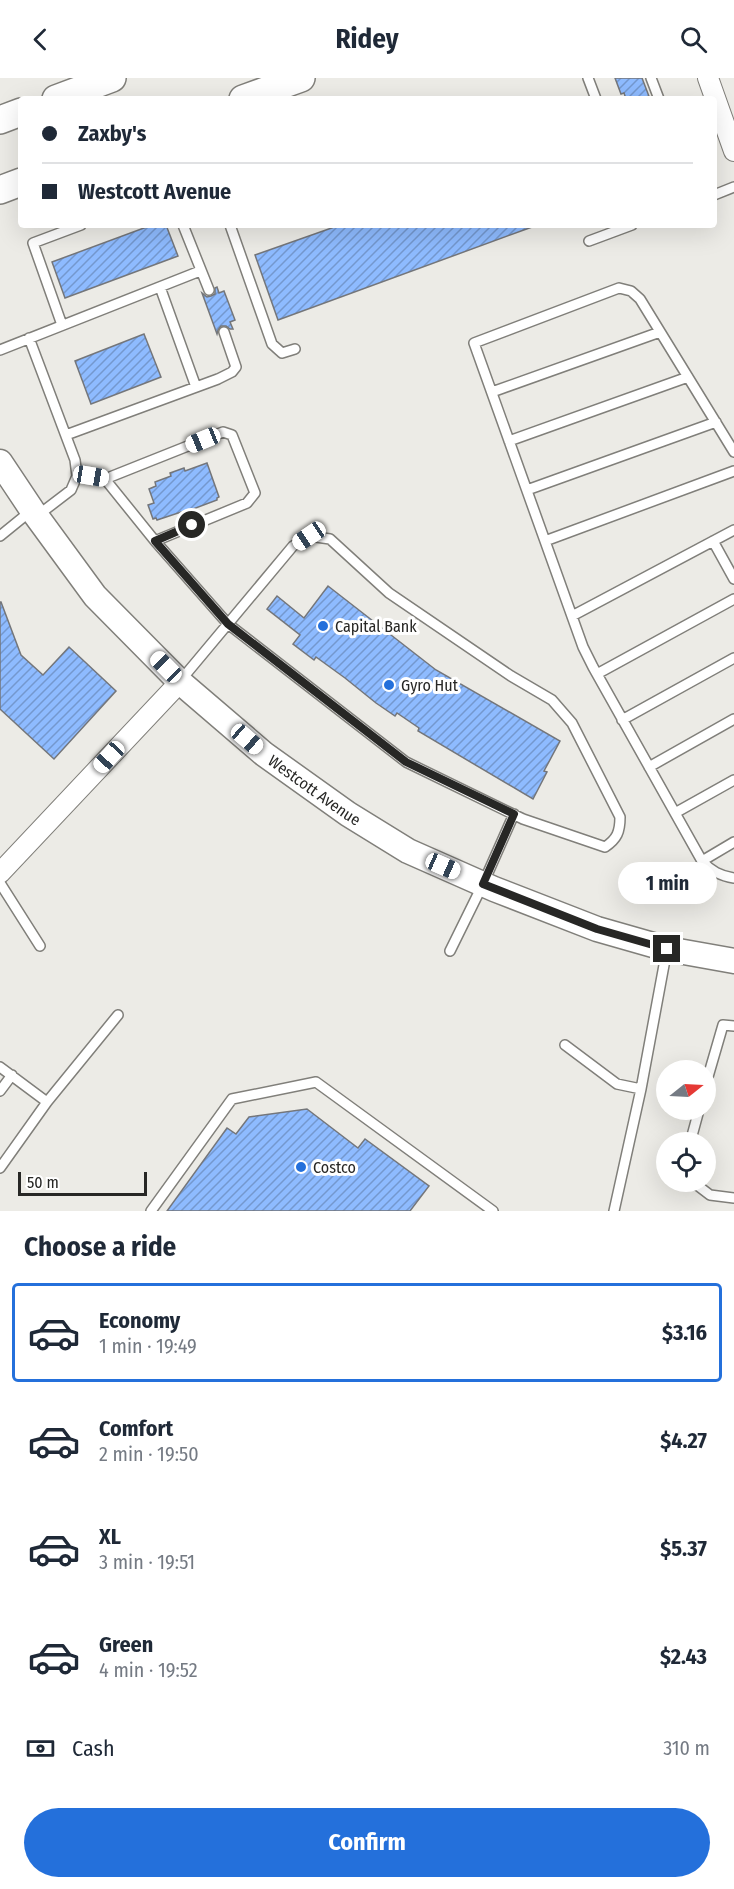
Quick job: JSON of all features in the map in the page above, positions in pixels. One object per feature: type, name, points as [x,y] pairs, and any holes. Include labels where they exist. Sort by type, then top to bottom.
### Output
[{"type":"main road","points":[[64,96],[112,78]]},
{"type":"main road","points":[[251,96],[301,78]]},
{"type":"main road","points":[[0,120],[18,113]]},
{"type":"main road","points":[[0,190],[18,183]]},
{"type":"street","points":[[708,78],[714,96]]},
{"type":"street","points":[[717,103],[734,151]]},
{"type":"street","name":"Westcott Avenue","points":[[0,462],[95,596],[180,682],[264,754],[348,814],[408,850],[483,884],[597,929],[667,949],[734,961]]},
{"type":"street","points":[[0,873],[180,682]]},
{"type":"lane","points":[[588,78],[595,96]]},
{"type":"lane","points":[[651,78],[658,96]]},
{"type":"lane","points":[[717,194],[734,187]]},
{"type":"lane","points":[[62,326],[33,243],[73,228]]},
{"type":"lane","points":[[184,228],[209,290]]},
{"type":"lane","points":[[231,228],[272,344],[282,353],[296,349]]},
{"type":"lane","points":[[589,241],[624,228]]},
{"type":"lane","points":[[0,350],[200,271]]},
{"type":"lane","points":[[160,287],[196,387]]},
{"type":"lane","points":[[734,452],[640,300],[631,291],[619,288],[474,343],[583,646],[702,861],[723,877],[734,878]]},
{"type":"lane","points":[[66,435],[232,372],[236,367],[224,332]]},
{"type":"lane","points":[[492,392],[660,332]]},
{"type":"lane","points":[[0,536],[71,490],[77,474],[75,460],[29,339]]},
{"type":"lane","points":[[509,441],[688,377]]},
{"type":"lane","points":[[527,490],[716,422]]},
{"type":"lane","points":[[77,474],[105,478],[223,432],[232,435],[255,493],[247,503],[155,541]]},
{"type":"lane","points":[[546,541],[734,471]]},
{"type":"lane","points":[[105,478],[155,541],[228,624],[406,762],[514,814],[604,847],[614,841],[620,831],[620,817],[572,723],[552,700],[511,676],[389,593],[330,539],[309,536],[293,546],[228,624],[180,682]]},
{"type":"lane","points":[[572,616],[734,530]]},
{"type":"lane","points":[[713,541],[734,579]]},
{"type":"lane","points":[[597,674],[734,598]]},
{"type":"lane","points":[[622,720],[734,658]]},
{"type":"lane","points":[[649,767],[734,719]]},
{"type":"lane","points":[[675,813],[734,780]]},
{"type":"lane","points":[[450,951],[514,814]]},
{"type":"lane","points":[[702,861],[734,842]]},
{"type":"lane","points":[[0,883],[40,946]]},
{"type":"lane","points":[[614,1211],[641,1089],[667,949]]},
{"type":"lane","points":[[0,1168],[47,1102],[118,1015]]},
{"type":"lane","points":[[713,1060],[723,1024],[734,1026]]},
{"type":"lane","points":[[565,1044],[617,1084],[641,1089]]},
{"type":"lane","points":[[0,1067],[47,1102]]},
{"type":"lane","points":[[0,1091],[12,1075]]},
{"type":"lane","points":[[151,1211],[232,1099],[316,1082],[494,1211]]},
{"type":"lane","points":[[706,1192],[710,1195],[734,1198]]},
{"type":"building","points":[[615,78],[642,78],[649,96],[625,96],[624,93],[621,94]]},
{"type":"building","points":[[144,228],[167,228],[178,256],[65,298],[52,262]]},
{"type":"building","points":[[332,228],[529,228],[278,320],[255,255]]},
{"type":"building","points":[[217,287],[219,293],[224,291],[235,320],[230,322],[233,329],[221,326],[217,334],[202,293],[207,297],[211,296],[215,294]]},
{"type":"building","points":[[144,334],[161,377],[91,404],[75,361]]},
{"type":"building","points":[[207,463],[219,497],[217,500],[185,512],[157,520],[153,519],[148,505],[154,503],[149,489],[156,486],[155,482],[171,476],[170,473],[184,468],[185,471]]},
{"type":"building","points":[[328,586],[436,670],[560,741],[544,771],[547,772],[533,799],[418,731],[419,728],[397,713],[395,716],[316,657],[314,660],[293,644],[300,635],[267,609],[277,596],[304,618]]},
{"type":"building","points":[[0,602],[21,655],[43,675],[69,647],[116,691],[54,759],[0,709]]},
{"type":"building","name":"Costco","points":[[307,1109],[358,1148],[365,1139],[429,1186],[410,1211],[167,1211],[227,1128],[236,1134],[249,1117]]},
{"type":"place","name":"Capital Bank","points":[[323,626]]},
{"type":"place","name":"Gyro Hut","points":[[389,685]]},
{"type":"place","name":"Costco","points":[[301,1167]]},
{"type":"route","points":[[192,525],[155,541],[228,624],[406,762],[514,814],[483,884],[597,929],[667,949]]}]
